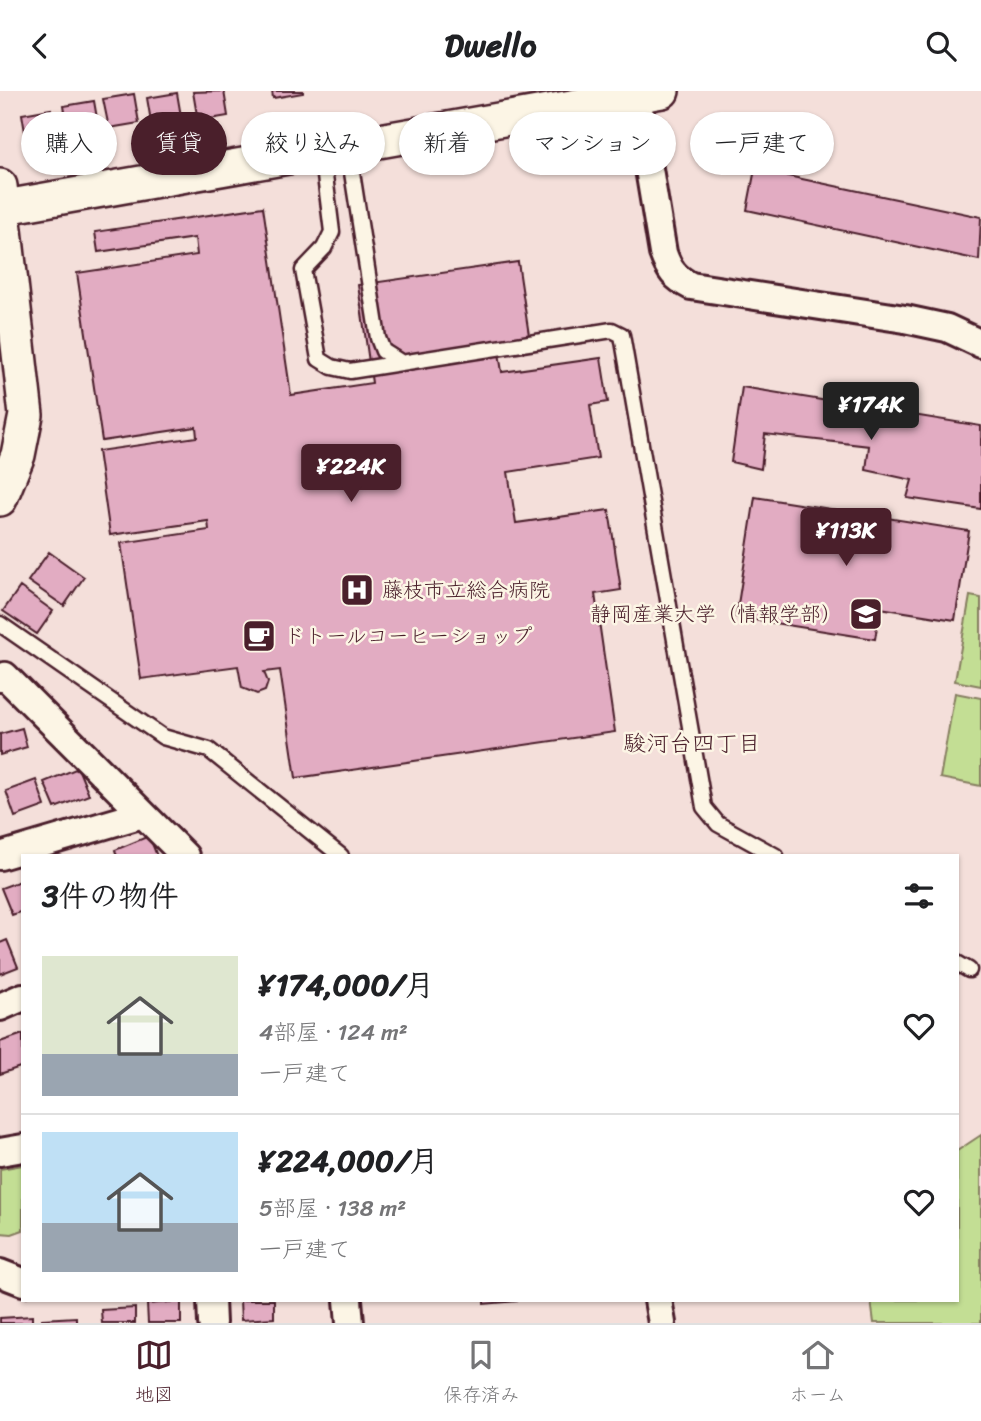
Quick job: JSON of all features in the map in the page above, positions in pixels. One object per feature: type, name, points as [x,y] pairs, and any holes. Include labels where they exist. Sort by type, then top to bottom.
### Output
[{"type":"street","points":[[385,141],[577,107],[645,92],[663,253],[669,269],[679,280],[691,286],[936,325],[981,344]]},
{"type":"street","points":[[0,499],[12,474],[26,415],[9,338],[1,200],[241,164]]},
{"type":"street","points":[[0,678],[5,676],[182,854]]},
{"type":"street","points":[[0,856],[143,814]]},
{"type":"street","points":[[0,1007],[21,998]]},
{"type":"street","points":[[0,1152],[21,1149]]},
{"type":"street","points":[[0,1273],[21,1281]]},
{"type":"street","points":[[211,1302],[212,1323]]},
{"type":"street","points":[[348,1302],[350,1323]]},
{"type":"street","points":[[658,1302],[662,1323]]},
{"type":"lane","points":[[334,175],[332,232],[324,248],[303,270],[319,359],[332,367],[350,372],[612,330],[622,335],[705,807],[718,824],[772,854]]},
{"type":"lane","points":[[341,175],[383,351],[402,363]]},
{"type":"lane","points":[[0,624],[163,737],[209,750],[339,854]]},
{"type":"green space","points":[[970,596],[981,598],[981,686],[955,681]]},
{"type":"green space","points":[[955,693],[981,698],[981,786],[940,778]]},
{"type":"green space","points":[[981,1135],[981,1323],[874,1323],[871,1302],[959,1302],[959,1150]]},
{"type":"green space","points":[[21,1165],[21,1231],[12,1234],[0,1233],[0,1169]]},
{"type":"building","points":[[224,91],[228,116],[227,112],[196,112],[193,92]]},
{"type":"building","points":[[272,91],[303,91],[303,93],[273,98]]},
{"type":"building","points":[[177,93],[180,112],[149,112],[147,98]]},
{"type":"building","points":[[134,94],[137,112],[131,112],[131,124],[117,127],[117,112],[106,112],[103,99]]},
{"type":"building","points":[[94,101],[96,112],[65,112],[64,106]]},
{"type":"building","points":[[754,175],[783,175],[981,217],[979,260],[747,210]]},
{"type":"building","points":[[263,207],[291,395],[372,383],[358,285],[518,262],[530,342],[498,346],[502,372],[601,358],[608,402],[590,405],[598,458],[508,472],[516,523],[609,510],[621,590],[595,594],[615,732],[296,778],[280,670],[264,672],[268,682],[265,691],[257,694],[242,688],[238,666],[141,679],[121,543],[209,530],[208,521],[110,535],[98,451],[197,437],[196,427],[102,441],[77,273],[197,255],[195,238],[98,252],[95,232]]},
{"type":"building","points":[[742,387],[981,426],[981,509],[907,498],[912,480],[866,470],[869,446],[765,434],[761,469],[731,462]]},
{"type":"building","points":[[755,497],[969,531],[955,620],[880,608],[875,639],[736,617]]},
{"type":"building","points":[[49,552],[84,577],[64,606],[28,581]]},
{"type":"building","points":[[20,587],[53,611],[37,634],[3,611]]},
{"type":"building","points":[[22,728],[27,747],[0,755],[0,734]]},
{"type":"building","points":[[78,768],[89,795],[55,808],[44,782]]},
{"type":"building","points":[[36,780],[45,806],[15,817],[6,791]]},
{"type":"building","points":[[149,836],[156,854],[116,854],[115,850]]},
{"type":"building","points":[[21,881],[21,912],[12,915],[1,888]]},
{"type":"building","points":[[7,940],[18,967],[0,974],[0,943]]},
{"type":"building","points":[[21,1035],[21,1067],[0,1074],[0,1042]]},
{"type":"building","points":[[181,1302],[181,1323],[148,1323],[147,1304]]},
{"type":"building","points":[[240,1302],[274,1302],[274,1318],[241,1320]]},
{"type":"building","points":[[135,1308],[135,1323],[102,1323],[101,1310]]},
{"type":"building","points":[[32,1316],[32,1323],[0,1323],[0,1318]]},
{"type":"building","points":[[76,1317],[76,1323],[42,1323],[42,1319]]},
{"type":"place","name":"藤枝市立総合病院","points":[[357,590]]},
{"type":"place","name":"静岡産業大学（情報学部）","points":[[866,614]]},
{"type":"place","name":"ドトールコーヒーショップ","points":[[259,636]]},
{"type":"district","name":"駿河台四丁目","points":[[692,743]]}]
